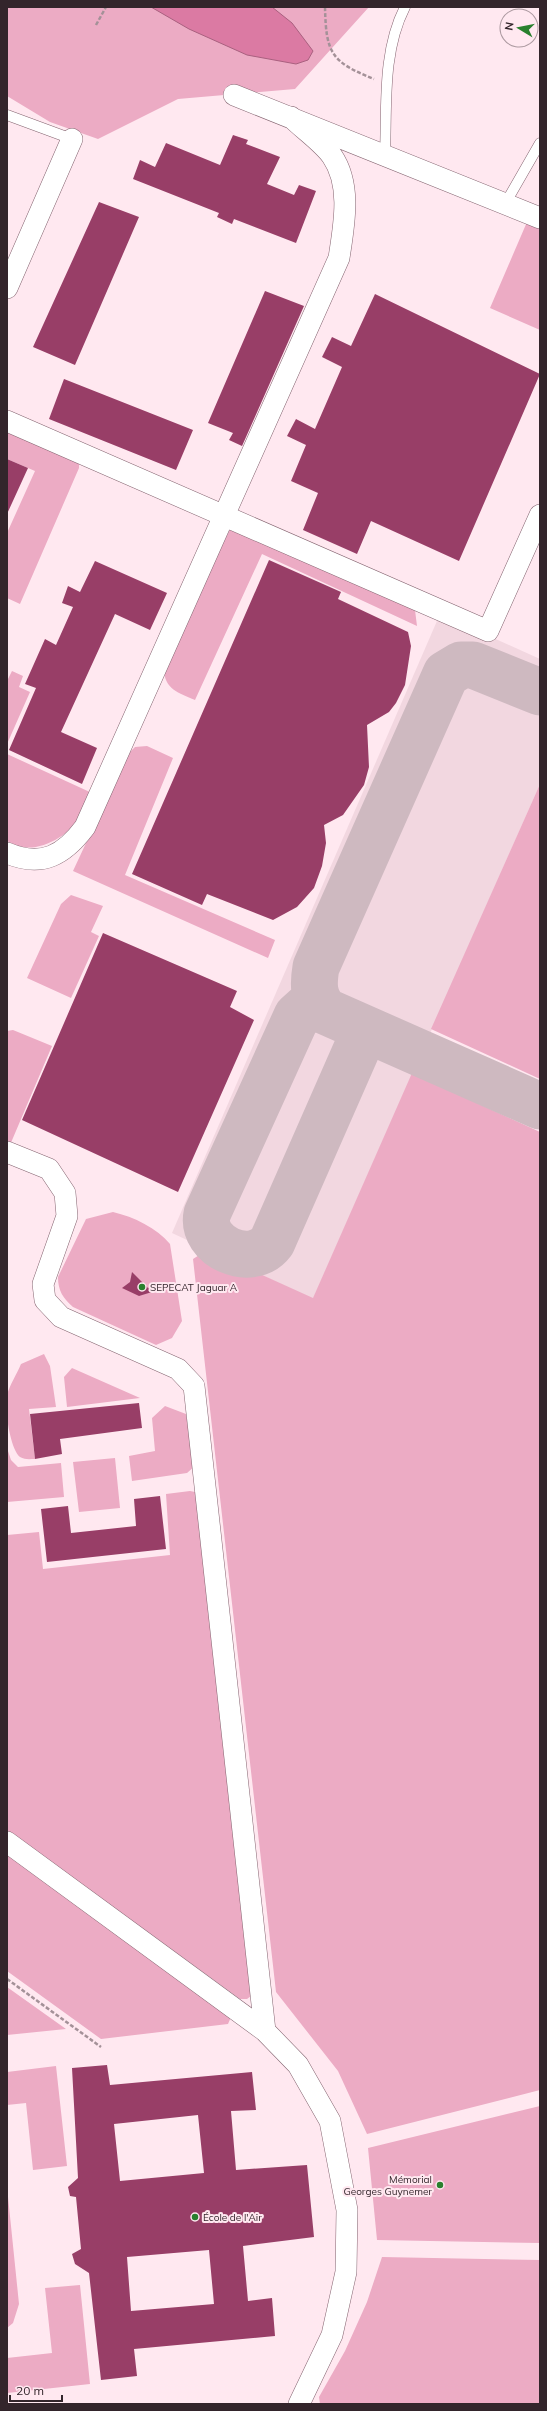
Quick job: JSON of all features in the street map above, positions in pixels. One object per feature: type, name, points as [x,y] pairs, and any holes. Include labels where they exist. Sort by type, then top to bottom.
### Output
[{"type":"street","points":[[234,95],[540,218]]},
{"type":"street","points":[[7,853],[37,860],[58,855],[74,841],[85,827],[339,258],[344,228],[344,180],[332,156],[292,118]]},
{"type":"street","points":[[7,288],[72,140]]},
{"type":"street","points":[[7,421],[488,631],[540,515]]},
{"type":"street","points":[[7,1152],[49,1169],[65,1193],[67,1216],[43,1284],[45,1300],[61,1317],[178,1369],[194,1386],[265,2031]]},
{"type":"street","points":[[7,1842],[265,2031],[298,2065],[330,2121],[347,2210],[346,2272],[332,2336],[299,2404]]},
{"type":"lane","points":[[384,155],[390,47],[396,25],[405,7]]},
{"type":"lane","points":[[7,115],[72,140]]},
{"type":"lane","points":[[505,204],[540,143]]},
{"type":"path","points":[[96,25],[106,7]]},
{"type":"path","points":[[326,7],[327,42],[334,55],[350,70],[388,85]]},
{"type":"path","points":[[7,1978],[101,2047]]},
{"type":"shaded area","points":[[7,7],[369,7],[295,89],[178,99],[98,139],[50,122],[7,96]]},
{"type":"shaded area","points":[[151,7],[272,7],[292,23],[313,51],[308,60],[296,64],[247,55],[189,29]]},
{"type":"shaded area","points":[[527,222],[540,228],[540,330],[490,308]]},
{"type":"shaded area","points":[[7,428],[79,459],[79,468],[20,604],[7,598],[7,533],[35,471],[7,459]]},
{"type":"shaded area","points":[[230,529],[415,610],[417,626],[262,554],[195,700],[178,692],[170,686],[165,676],[164,669]]},
{"type":"shaded area","points":[[440,614],[540,659],[540,784],[313,1299],[172,1233]]},
{"type":"shaded area","points":[[12,671],[23,676],[19,687],[30,692],[7,744],[7,681]]},
{"type":"shaded area","points":[[147,746],[173,758],[125,875],[275,940],[268,958],[73,871],[127,755],[135,747]]},
{"type":"shaded area","points":[[7,754],[92,793],[82,816],[77,823],[56,840],[30,848],[21,847],[7,841]]},
{"type":"shaded area","points":[[540,784],[540,1079],[431,1029]]},
{"type":"shaded area","points":[[71,895],[103,906],[91,932],[99,936],[71,998],[27,978],[61,904]]},
{"type":"shaded area","points":[[13,1030],[52,1046],[10,1145],[7,1143],[7,1031]]},
{"type":"shaded area","points":[[412,1073],[540,1132],[540,2090],[367,2134],[338,2071],[276,1992],[193,1259],[207,1250],[313,1298]]},
{"type":"shaded area","points":[[113,1212],[129,1217],[152,1228],[170,1244],[182,1321],[172,1338],[156,1345],[73,1307],[66,1300],[60,1290],[58,1277],[86,1219]]},
{"type":"shaded area","points":[[44,1354],[50,1366],[56,1407],[29,1409],[35,1459],[26,1459],[20,1457],[16,1453],[13,1446],[7,1418],[7,1395],[21,1364]]},
{"type":"shaded area","points":[[72,1368],[140,1398],[67,1407],[64,1377]]},
{"type":"shaded area","points":[[165,1406],[186,1414],[195,1466],[187,1473],[132,1481],[129,1456],[155,1451],[152,1418]]},
{"type":"shaded area","points":[[7,1448],[11,1460],[18,1467],[61,1463],[64,1497],[7,1502]]},
{"type":"shaded area","points":[[115,1458],[120,1508],[79,1512],[73,1462]]},
{"type":"shaded area","points":[[190,1491],[195,1492],[198,1496],[251,1996],[247,1999],[240,1999],[7,1830],[7,1535],[39,1532],[43,1569],[170,1555],[166,1494]]},
{"type":"shaded area","points":[[7,1852],[231,2017],[228,2024],[101,2039],[7,1971]]},
{"type":"shaded area","points":[[7,1987],[66,2029],[7,2035]]},
{"type":"shaded area","points":[[56,2066],[67,2166],[33,2170],[26,2103],[7,2105],[7,2072]]},
{"type":"shaded area","points":[[540,2106],[540,2243],[377,2240],[368,2148]]},
{"type":"shaded area","points":[[7,2187],[19,2304],[13,2323],[7,2328]]},
{"type":"shaded area","points":[[382,2257],[540,2260],[540,2404],[320,2404],[319,2397],[345,2351],[367,2302]]},
{"type":"shaded area","points":[[80,2285],[90,2384],[7,2393],[7,2358],[52,2353],[45,2288]]},
{"type":"building","points":[[233,135],[248,140],[246,144],[280,157],[267,184],[294,195],[299,185],[316,191],[296,243],[234,219],[232,224],[217,217],[219,213],[133,179],[140,160],[155,167],[166,143],[220,165]]},
{"type":"building","points":[[99,202],[139,217],[75,365],[33,347]]},
{"type":"building","points":[[265,291],[304,306],[242,446],[229,440],[233,433],[208,423]]},
{"type":"building","points":[[375,294],[540,374],[459,561],[371,521],[357,554],[303,530],[318,493],[291,481],[306,445],[287,436],[296,419],[315,429],[342,367],[322,357],[332,337],[351,346]]},
{"type":"building","points":[[64,379],[193,430],[176,470],[49,419]]},
{"type":"building","points":[[7,459],[28,468],[7,514]]},
{"type":"building","points":[[269,560],[341,592],[338,599],[408,632],[411,646],[405,685],[396,703],[389,712],[367,725],[369,767],[364,785],[343,815],[324,825],[326,843],[322,866],[314,888],[297,907],[273,920],[207,894],[202,905],[132,874]]},
{"type":"building","points":[[95,561],[167,593],[150,630],[115,614],[61,732],[97,748],[82,784],[9,750],[36,688],[25,684],[45,639],[56,645],[73,607],[62,603],[68,586],[80,592]]},
{"type":"building","points":[[103,933],[237,991],[230,1007],[254,1020],[178,1192],[22,1120]]},
{"type":"building","points":[[132,1272],[152,1292],[139,1296],[122,1288],[130,1282]]},
{"type":"building","points":[[139,1403],[142,1428],[60,1439],[62,1454],[35,1459],[30,1414]]},
{"type":"building","points":[[160,1496],[166,1549],[47,1562],[41,1509],[68,1506],[71,1533],[136,1526],[134,1499]]},
{"type":"building","name":"École de l'Air","points":[[107,2065],[110,2085],[252,2072],[256,2110],[231,2111],[236,2170],[307,2165],[314,2237],[243,2246],[248,2301],[272,2298],[275,2336],[134,2349],[137,2376],[101,2380],[89,2273],[75,2264],[72,2254],[81,2249],[76,2197],[70,2196],[68,2187],[78,2178],[72,2068]],"holes":[[[198,2115],[204,2173],[120,2181],[114,2124]],[[209,2250],[214,2304],[131,2311],[127,2257]]]},
{"type":"taxiway","points":[[540,692],[473,665],[461,665],[446,674],[316,967],[314,980],[316,996],[325,1011],[540,1106]]},
{"type":"taxiway","points":[[325,1011],[313,1007],[307,1007],[297,1016],[207,1214],[207,1226],[211,1236],[219,1244],[229,1250],[241,1254],[252,1254],[263,1250],[272,1242],[359,1044],[365,1037],[375,1034]]},
{"type":"place","name":"SEPECAT Jaguar A","points":[[142,1287]]},
{"type":"place","name":"Mémorial Georges Guynemer","points":[[440,2185]]},
{"type":"place","name":"École de l'Air","points":[[195,2217]]}]
